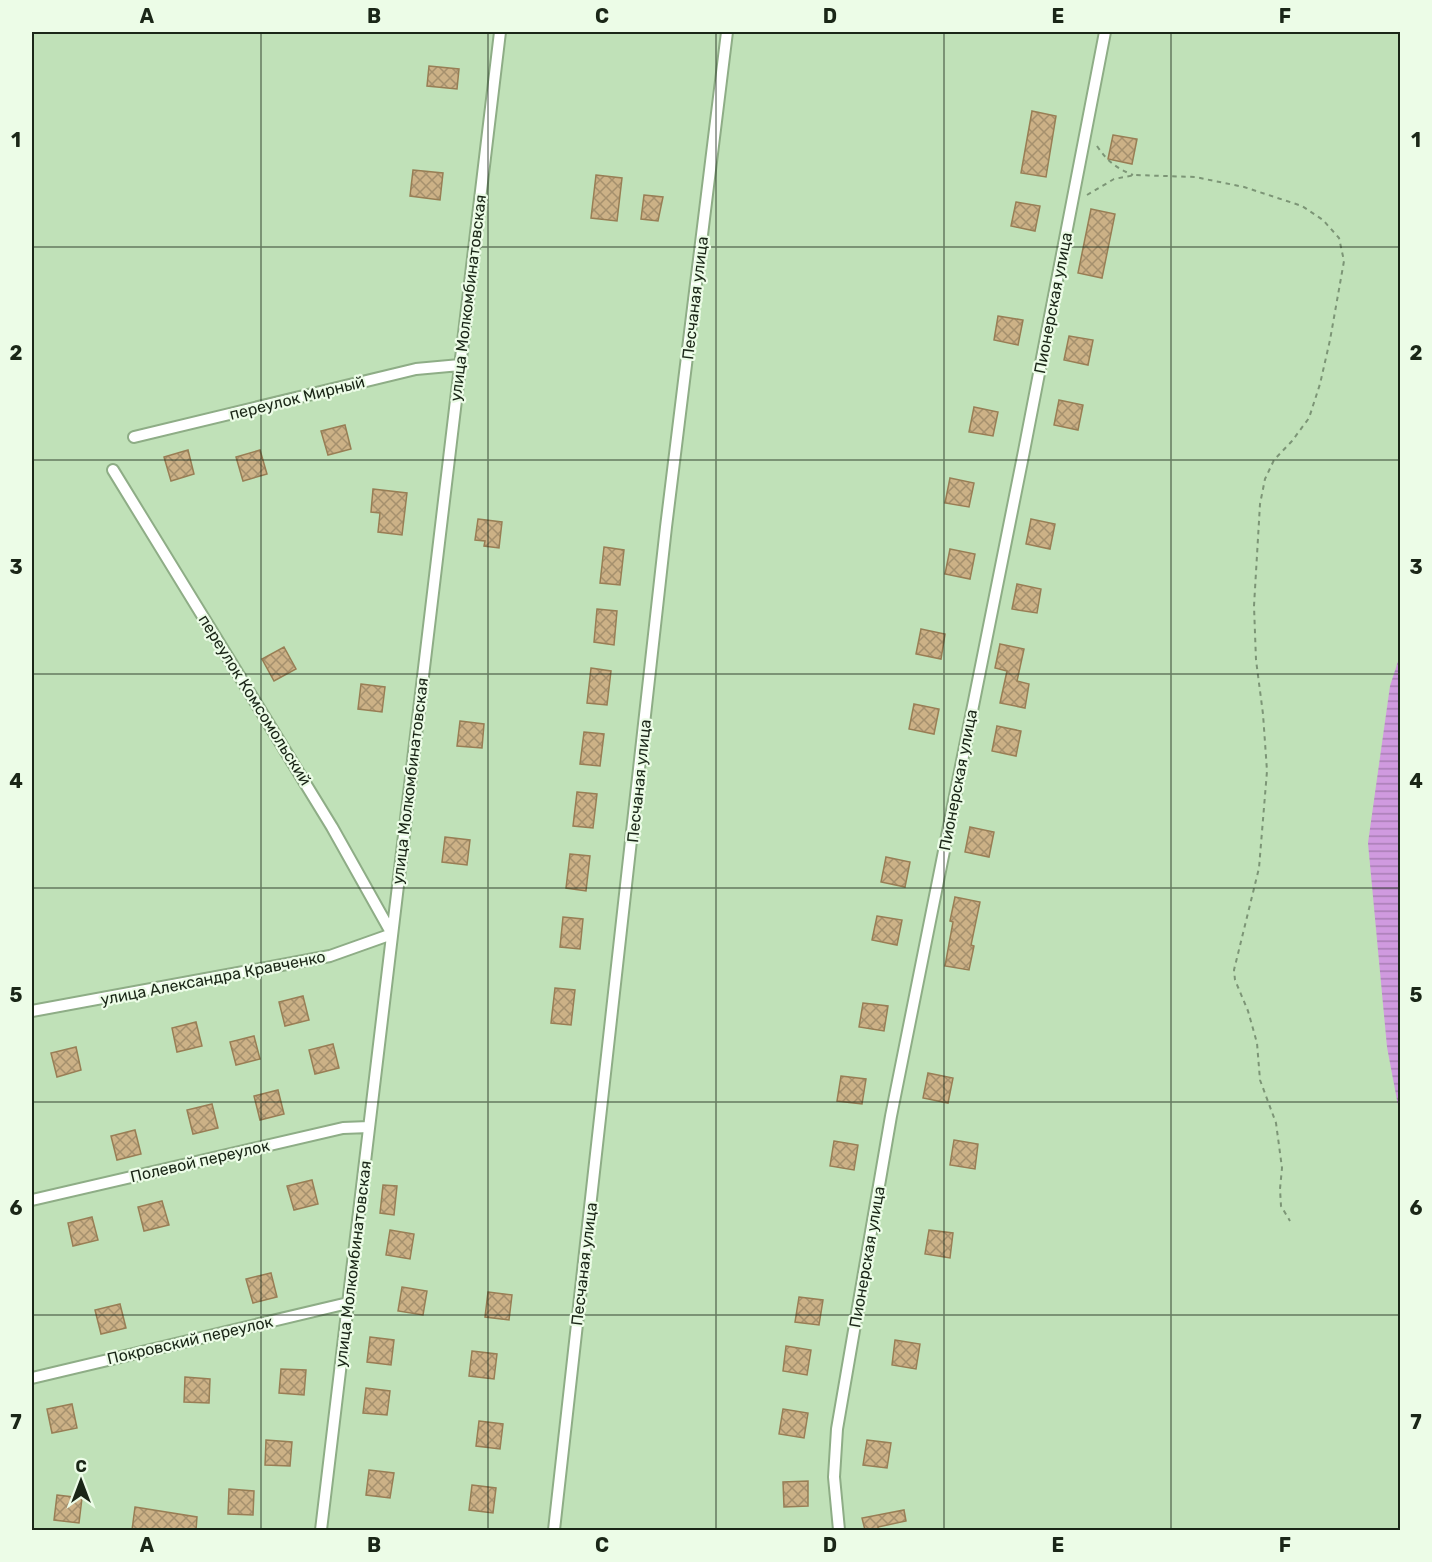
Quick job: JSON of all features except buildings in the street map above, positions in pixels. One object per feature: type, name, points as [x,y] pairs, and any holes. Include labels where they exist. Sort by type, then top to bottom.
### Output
[{"type":"street","name":"улица Молкомбинатовская","points":[[321,1530],[500,32]]},
{"type":"street","name":"Песчаная улица","points":[[554,1530],[666,527],[726,32]]},
{"type":"street","name":"Пионерская улица","points":[[839,1530],[834,1477],[837,1429],[891,1116],[1105,32]]},
{"type":"street","name":"переулок Мирный","points":[[134,437],[416,369],[460,365]]},
{"type":"street","name":"переулок Комсомольский","points":[[113,470],[332,827],[392,934]]},
{"type":"street","name":"улица Александра Кравченко","points":[[32,1011],[330,956],[392,934]]},
{"type":"street","name":"Полевой переулок","points":[[32,1200],[343,1128],[369,1126]]},
{"type":"street","name":"Покровский переулок","points":[[32,1378],[348,1303]]},
{"type":"path","points":[[1086,131],[1106,159],[1118,169],[1135,175]]},
{"type":"path","points":[[1072,206],[1114,179],[1135,175],[1195,177],[1244,187],[1302,206],[1323,220],[1339,238],[1344,261],[1320,384],[1308,418],[1292,441],[1274,460],[1265,479],[1256,539],[1254,606],[1256,660],[1267,771],[1259,868],[1234,970],[1235,980],[1248,1011],[1257,1043],[1260,1080],[1277,1131],[1282,1168],[1281,1206],[1290,1221]]},
{"type":"shaded area","points":[[1400,655],[1400,1116],[1387,1047],[1368,843],[1390,686]]}]
